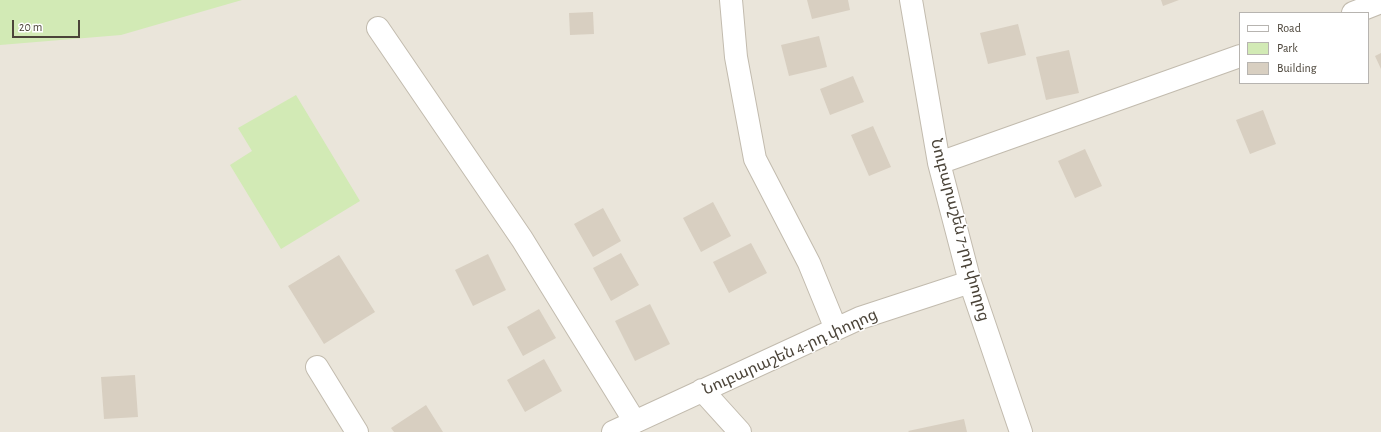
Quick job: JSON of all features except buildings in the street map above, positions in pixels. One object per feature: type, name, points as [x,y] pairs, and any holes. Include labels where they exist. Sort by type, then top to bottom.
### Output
[{"type":"street","points":[[731,0],[736,57],[755,159],[809,263],[836,329]]},
{"type":"street","name":"Նուբարաշեն 7-րդ փողոց","points":[[910,0],[939,163],[970,282],[1021,432]]},
{"type":"street","points":[[1356,12],[1381,2]]},
{"type":"street","points":[[378,28],[522,239],[635,422]]},
{"type":"street","points":[[939,163],[1239,56]]},
{"type":"street","name":"Նուբարաշեն 4-րդ փողոց","points":[[613,432],[860,318],[970,282]]},
{"type":"street","points":[[317,367],[357,432]]},
{"type":"street","points":[[702,390],[740,432]]},
{"type":"shaded area","points":[[0,0],[1381,0],[1381,432],[0,432]]},
{"type":"green space","points":[[0,0],[242,0],[121,35],[0,45]]},
{"type":"green space","points":[[296,95],[360,201],[281,249],[230,165],[252,151],[238,128]]}]
